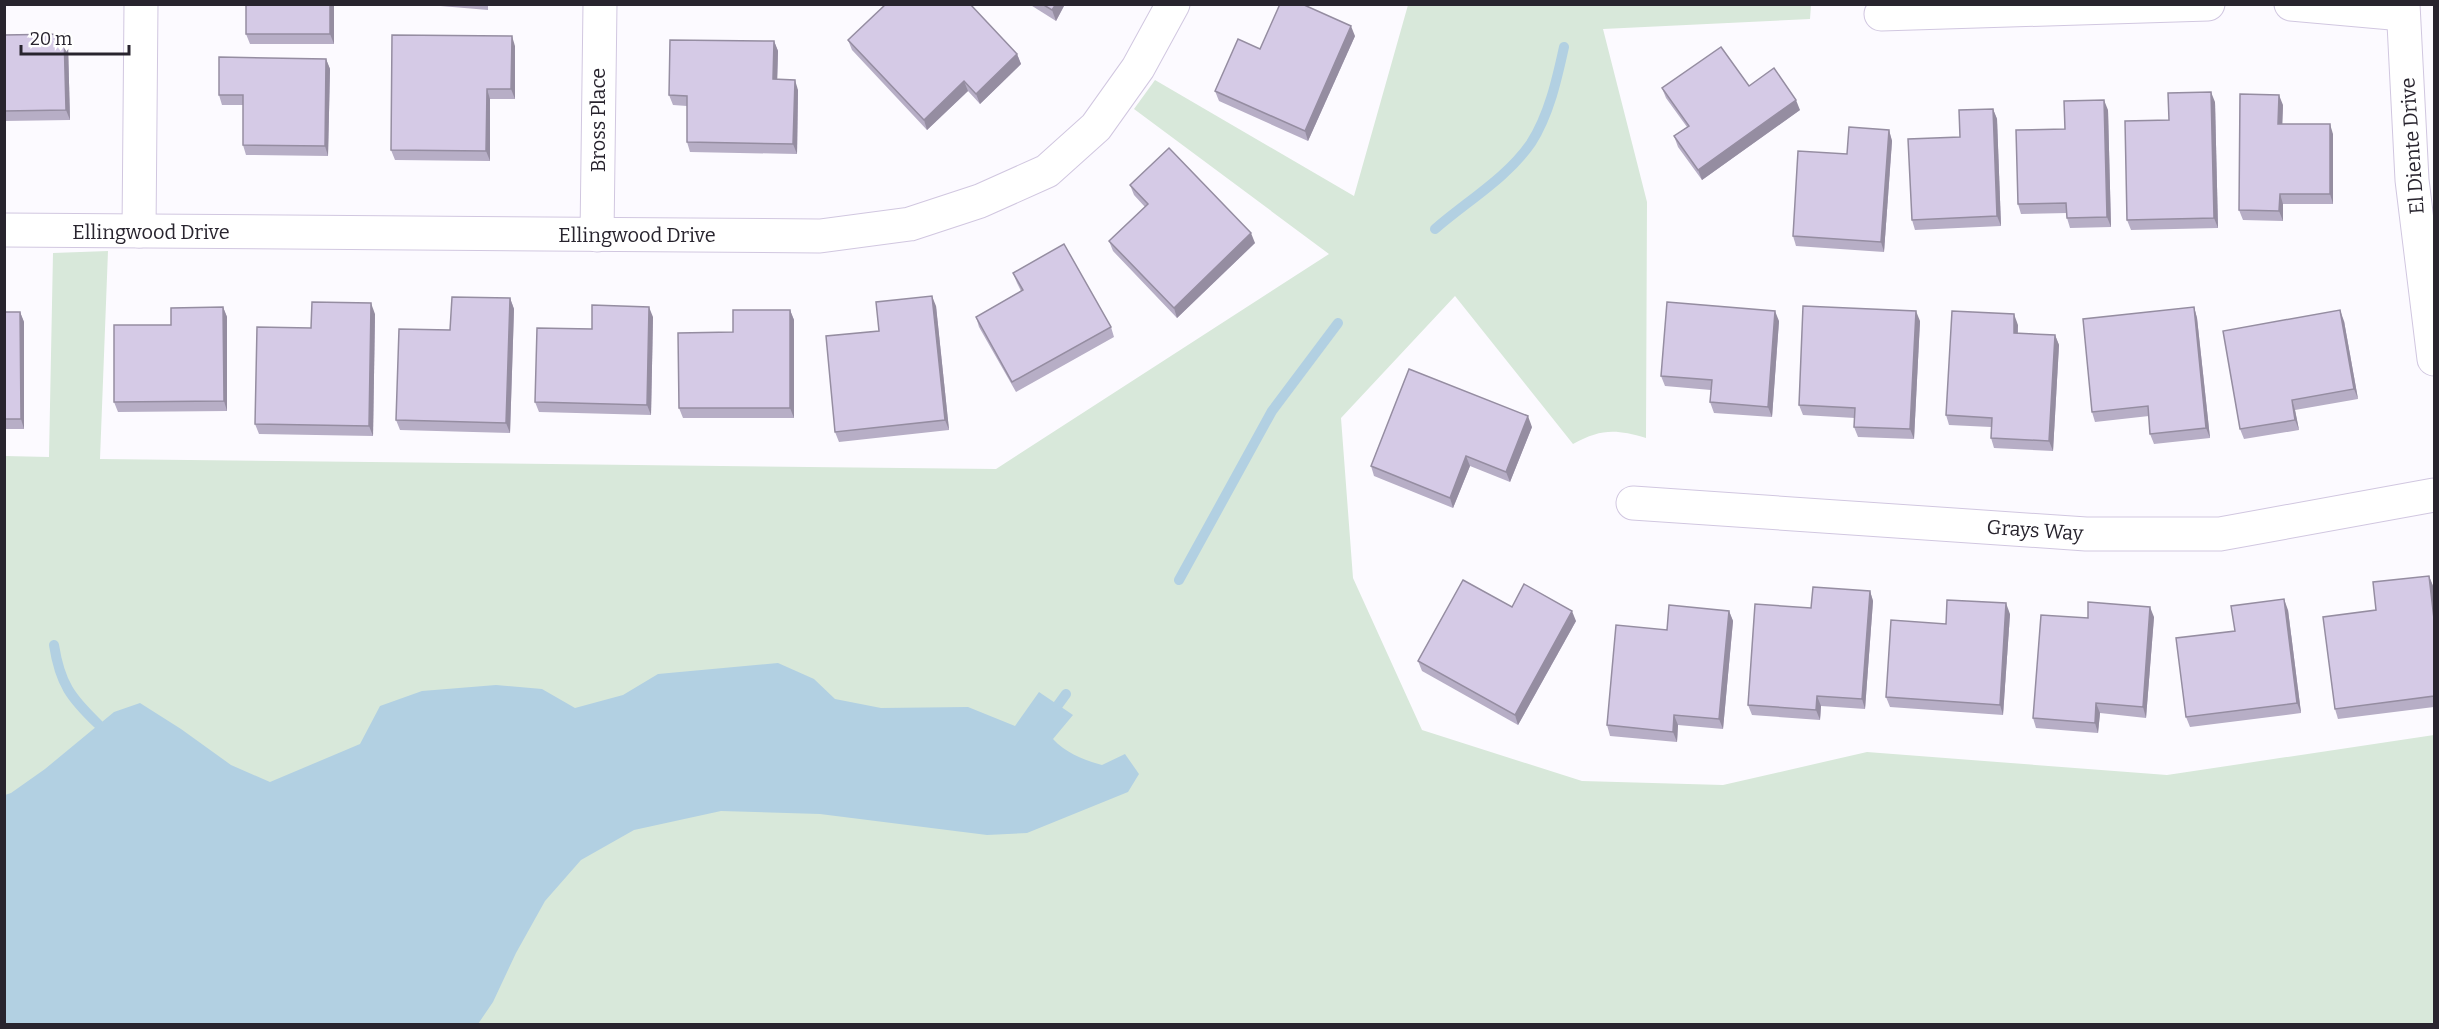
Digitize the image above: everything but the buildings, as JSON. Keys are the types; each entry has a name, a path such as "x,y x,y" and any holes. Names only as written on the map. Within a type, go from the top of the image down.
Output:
{"street":[{"path":"139,231 141,4"},
{"name":"Bross Place","path":"597,235 600,4"},
{"name":"Ellingwood Drive","path":"4,230 820,236 910,224 980,201 1047,171 1096,127 1138,68 1173,4"},
{"path":"1881,14 2208,4"},
{"path":"2291,4 2403,9"},
{"name":"El Diente Drive","path":"2403,9 2412,180 2434,359"},
{"name":"Grays Way","path":"1632,503 2086,534 2220,534 2434,495"}],"green space":[{"path":"1408,5 1811,5 1810,19 1603,29 1647,202 1646,438 1608,432 1592,435 1573,444 1455,296 1341,418 1353,578 1422,730 1582,781 1723,785 1867,752 2167,775 2434,735 2434,1024 5,1024 5,456 49,457 53,253 108,251 100,459 996,469 1329,254 1134,109 1155,80 1354,196"}],"water":[{"path":"778,663 814,679 835,699 881,708 968,707 1015,726 1039,692 1073,715 1053,739 1058,744 1075,755 1102,765 1125,754 1139,774 1128,792 1027,833 987,835 820,814 721,811 634,830 581,860 545,901 516,953 493,1002 478,1024 5,1024 5,795 45,769 114,712 140,703 231,765 270,782 360,744 380,706 422,691 496,685 542,689 575,708 623,695 658,674"}],"waterway":[{"path":"1435,229 1499,178 1531,143 1548,109 1564,47"},
{"path":"1179,580 1272,411 1338,323"},
{"path":"54,645 63,680 68,689 98,724"},
{"path":"1058,705 1066,694"}]}
